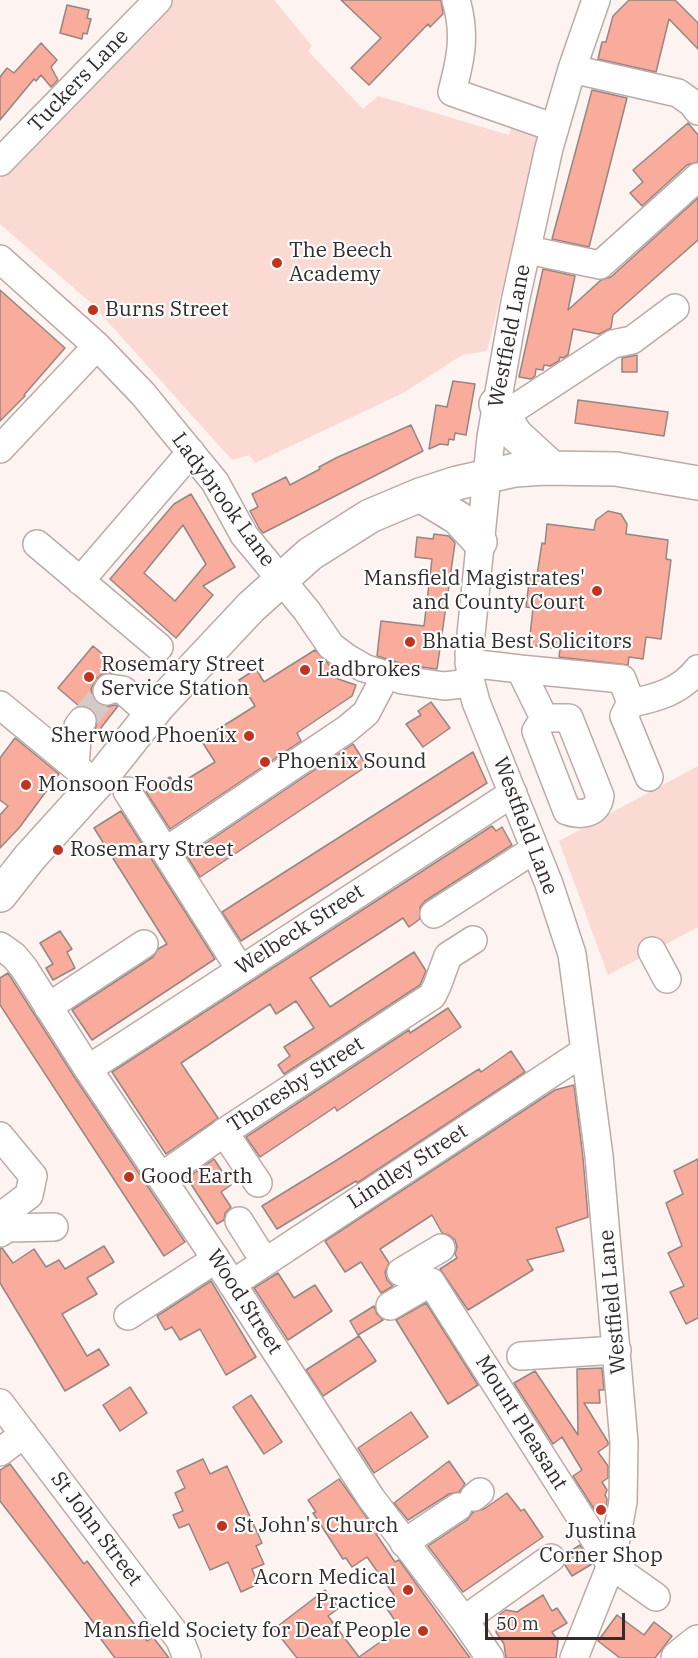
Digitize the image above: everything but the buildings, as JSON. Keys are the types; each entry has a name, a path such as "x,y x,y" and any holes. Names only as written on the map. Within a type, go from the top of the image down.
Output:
{"highway":[{"path":"500,410 516,435 552,468"},
{"path":"0,896 30,857 91,755 151,715 251,606 310,554 341,533 370,516 420,495 487,475 515,470 616,469 698,483"},
{"path":"420,495 458,518 480,542"}],"street":[{"name":"Tuckers Lane","path":"0,162 158,0"},
{"path":"456,0 461,17 462,41 461,58 453,92 555,128"},
{"name":"Westfield Lane","path":"574,1658 611,1565 623,1502 624,1442 599,1156 572,954 549,884 476,702 470,673 487,475 500,410 515,302 555,128 572,69 596,0"},
{"path":"572,69 678,93 698,111"},
{"path":"528,250 600,266 698,177"},
{"name":"Ladybrook Lane","path":"0,259 97,346 142,394 215,482 244,535 282,579 331,646 346,658 364,668 402,680 444,686 470,673 520,669 622,679 631,703"},
{"path":"500,410 613,344 632,340 675,309"},
{"path":"0,449 97,346"},
{"path":"80,581 191,453"},
{"path":"37,544 159,647"},
{"path":"520,669 544,718"},
{"path":"649,777 624,716 631,703 652,699 688,682 698,669"},
{"path":"166,851 347,729 366,713 386,675"},
{"path":"115,693 151,715"},
{"path":"0,705 91,755 166,851 240,969"},
{"name":"Welbeck Street","path":"88,1070 513,793"},
{"path":"434,914 535,849"},
{"name":"Thoresby Street","path":"161,1177 224,1132 432,996 448,956 473,940"},
{"path":"48,1007 144,944"},
{"name":"Wood Street","path":"0,946 14,956 24,968 88,1070 216,1259 323,1425 404,1543 464,1620 480,1654"},
{"path":"652,951 667,979"},
{"name":"Lindley Street","path":"232,1284 585,1051"},
{"path":"224,1132 258,1183"},
{"path":"0,1136 33,1176 29,1195 0,1217"},
{"path":"239,1221 265,1262"},
{"path":"0,1233 7,1228 54,1227"},
{"path":"128,1316 216,1259"},
{"name":"Mount Pleasant","path":"390,1306 424,1265 611,1565"},
{"path":"521,1356 617,1350"},
{"name":"St John Street","path":"0,1403 180,1640 187,1658"},
{"path":"0,1452 24,1434"},
{"path":"404,1543 471,1499"},
{"path":"464,1620 551,1558"},
{"path":"611,1565 656,1597"}],"shaded area":[{"name":"The Beech Academy","path":"172,0 274,0 312,46 308,51 363,109 378,96 509,135 512,124 534,132 538,142 487,351 462,355 403,393 255,463 249,455 232,460 91,303 0,224 0,179"},
{"path":"698,766 698,927 608,975 559,841"}],"tunnel":[{"path":"82,721 107,691"}],"place":[{"name":"The Beech Academy","path":"277,263"},
{"name":"Burns Street","path":"93,310"},
{"name":"Mansfield Magistrates' and County Court","path":"597,591"},
{"name":"Bhatia Best Solicitors","path":"410,642"},
{"name":"Ladbrokes","path":"305,670"},
{"name":"Rosemary Street Service Station","path":"89,677"},
{"name":"Sherwood Phoenix","path":"249,736"},
{"name":"Phoenix Sound","path":"265,762"},
{"name":"Monsoon Foods","path":"26,785"},
{"name":"Rosemary Street","path":"58,850"},
{"name":"Good Earth","path":"129,1177"},
{"name":"Justina Corner Shop","path":"601,1510"},
{"name":"St John's Church","path":"222,1526"},
{"name":"Acorn Medical Practice","path":"408,1590"},
{"name":"Mansfield Society for Deaf People","path":"423,1631"}]}
